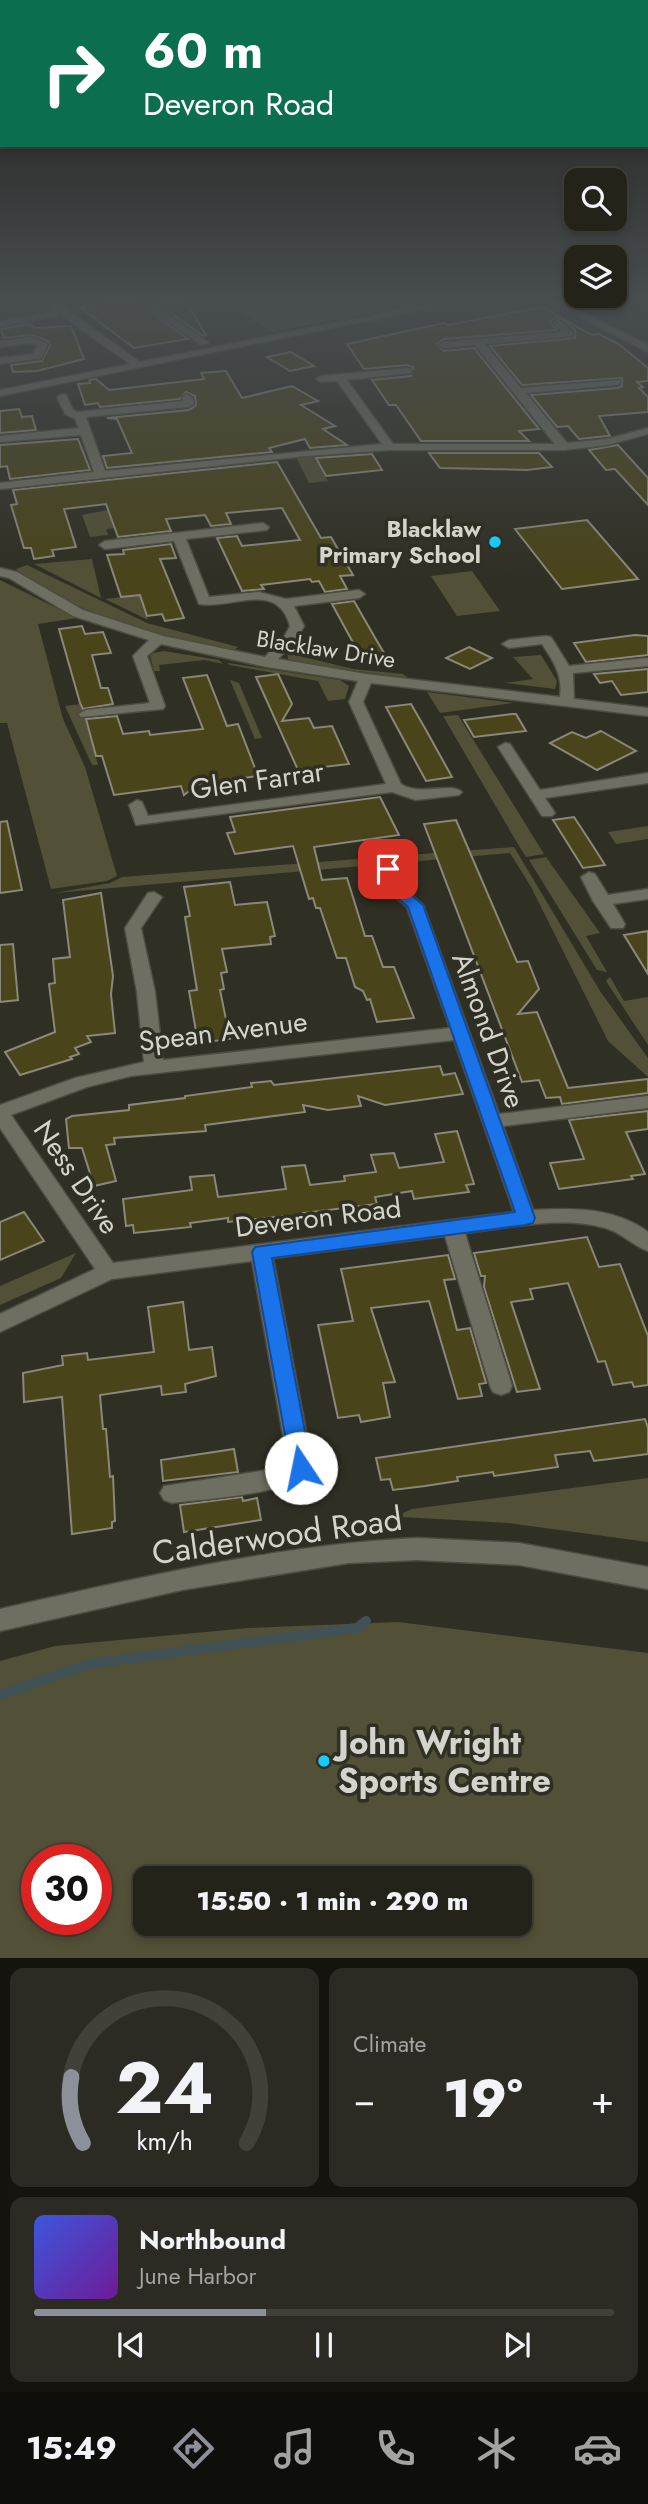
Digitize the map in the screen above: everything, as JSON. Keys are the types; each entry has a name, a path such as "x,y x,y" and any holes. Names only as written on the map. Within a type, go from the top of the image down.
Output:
{"street":[{"path":"352,394 390,447"},
{"path":"521,394 564,447"},
{"path":"62,397 69,412 77,415 189,404 187,397"},
{"path":"77,415 100,474"},
{"path":"0,439 85,431"},
{"path":"0,486 390,447 564,447 607,442 648,431"},
{"path":"105,545 263,527"},
{"path":"179,538 204,601 264,596 285,603 359,594"},
{"name":"Blacklaw Drive","path":"0,557 6,573 78,613 159,639 267,663 366,678 648,712"},
{"path":"267,663 290,639 297,626 285,603"},
{"path":"86,714 158,706 140,656 159,639"},
{"path":"509,644 546,640 566,670 570,681 566,702"},
{"path":"566,670 648,662"},
{"path":"366,678 355,702 395,787"},
{"path":"505,747 547,813"},
{"path":"536,795 648,778"},
{"name":"Glen Farrar","path":"137,805 142,822 395,787 405,794 417,796 454,792"},
{"name":"Almond Drive","path":"388,869 398,891 415,905 458,1033 526,1218"},
{"path":"589,877 617,924"},
{"path":"601,901 648,894"},
{"path":"154,897 133,928 146,992 154,1066"},
{"name":"Spean Avenue","path":"0,1112 82,1082 154,1066 458,1033"},
{"path":"492,1121 648,1102"},
{"name":"Ness Drive","path":"0,1112 108,1272"},
{"name":"Deveron Road","path":"0,1324 108,1272 526,1218 593,1215 634,1231 648,1242"},
{"path":"453,1228 501,1386"},
{"path":"172,1493 284,1477 301,1468 261,1252"},
{"name":"Calderwood Road","path":"0,1620 182,1578 349,1552 428,1549 508,1553 560,1560 648,1578"}],"shaded area":[{"path":"314,456 328,481 309,483 296,457"},
{"path":"108,510 116,528 106,529 108,535 90,537 82,515"},
{"path":"92,559 101,598 34,564"},
{"path":"27,565 147,623 238,647 231,652 206,646 88,610 36,584 16,569"},
{"path":"472,571 500,611 457,616 431,576"},
{"path":"0,580 77,618 38,624 63,719 85,767 117,876 107,881 51,889 7,723 0,723"},
{"path":"140,595 148,620 105,599"},
{"path":"164,651 219,660 223,664 205,660 159,665 160,671 154,671 150,656"},
{"path":"287,653 353,669 403,674 408,678 297,663 288,659"},
{"path":"541,655 557,681 555,689 505,683 533,679 513,657"},
{"path":"228,663 340,680 349,686 345,699 328,701 318,681"},
{"path":"230,680 239,683 262,738 255,739"},
{"path":"427,692 513,703 440,713"},
{"path":"81,704 98,765 92,765 65,706"},
{"path":"458,715 544,854 526,857 519,846 443,716"},
{"path":"648,826 648,839 616,844 608,832"},
{"path":"514,847 600,991 648,1058 648,1077 608,1041 531,887 510,853 55,893 110,883 122,877"},
{"path":"546,857 600,933 586,936 607,972 597,970 529,860"},
{"path":"610,977 624,1001 648,997 648,1045 606,981"},
{"path":"76,1253 61,1278 0,1305 0,1286"},
{"path":"648,1478 648,1542 508,1523 402,1517 403,1513 412,1509"},
{"name":"John Wright Sports Centre","path":"398,1622 648,1653 648,1958 0,1958 0,1661 55,1646 248,1628"}],"building":[{"path":"81,394 184,394 180,399 100,407 98,403 85,405"},
{"path":"191,394 240,394 242,398 257,394 307,394 318,401 301,405 335,426 323,429 347,445 310,448 305,439 269,448 272,452 107,468 103,456 132,453 117,419 107,418 189,410 196,405 195,396"},
{"path":"382,394 511,394 539,429 519,431 529,441 421,441 396,405 389,405"},
{"path":"645,394 648,397 648,412 599,416 610,436 579,439 568,426 557,427 531,395"},
{"path":"19,409 22,417 32,416 36,430 0,433 0,411"},
{"path":"78,439 90,470 10,479 7,466 0,467 0,445"},
{"path":"618,445 648,478 648,505 615,469 606,470 589,450"},
{"path":"429,453 539,453 552,467 527,470 440,468"},
{"path":"372,454 382,470 326,476 316,458"},
{"path":"277,462 321,538 331,537 353,575 340,576 347,589 325,592 319,581 312,582 310,579 261,585 264,589 242,591 217,538 237,536 242,546 300,540 282,508 226,513 231,524 211,526 205,515 166,519 171,531 118,537 106,504 64,509 76,547 52,550 54,556 34,559 31,548 24,548 11,505 17,504 13,490"},
{"path":"587,520 638,579 562,589 515,529"},
{"path":"171,544 176,558 160,559 184,618 165,621 162,614 147,616 140,595 121,597 107,555 124,554 123,550"},
{"path":"354,601 387,658 363,661 332,604"},
{"path":"82,626 85,634 103,632 111,653 92,655 101,688 108,688 113,704 83,709 80,703 59,629"},
{"path":"635,635 648,636 648,655 586,662 574,643"},
{"path":"469,647 492,658 470,669 446,658"},
{"path":"648,669 648,692 621,695 612,681 600,683 594,674"},
{"path":"278,674 292,704 282,721 309,718 314,728 332,726 349,764 298,770 256,677"},
{"path":"207,675 227,726 238,724 258,776 198,784 184,795 181,786 114,795 102,756 96,756 86,719 117,716 123,734 149,731 150,735 203,729 183,678"},
{"path":"411,704 452,777 426,781 386,707"},
{"path":"516,714 526,731 474,737 464,720"},
{"path":"601,731 636,751 597,770 550,743 572,732 586,738"},
{"path":"380,797 399,835 314,847 322,880 347,878 365,936 372,936 383,967 394,967 414,1018 377,1022 370,999 367,1000 363,991 355,987 346,958 337,958 320,908 316,908 313,898 309,899 293,846 235,854 227,833 235,832 230,817"},
{"path":"574,817 605,865 583,868 553,820"},
{"path":"456,820 517,962 528,961 539,989 518,1014 537,1012 568,1088 648,1079 648,1093 562,1104 560,1097 546,1098 539,1080 522,1082 424,824"},
{"path":"7,821 22,890 0,893 0,822"},
{"path":"230,882 235,905 267,902 275,936 270,937 271,944 222,949 227,972 221,973 224,989 220,990 230,1039 198,1043 189,991 197,990 185,917 190,916 184,887"},
{"path":"101,893 113,976 111,994 115,1033 87,1036 91,1042 75,1048 79,1054 70,1057 72,1059 20,1075 5,1052 55,1032 49,984 55,983 53,959 70,957 63,900"},
{"path":"648,931 648,974 624,935"},
{"path":"13,944 18,1000 0,1002 0,945"},
{"path":"440,1066 443,1075 455,1073 463,1094 385,1105 358,1096 361,1106 328,1110 303,1105 305,1112 205,1125 206,1131 114,1138 115,1144 106,1145 116,1181 94,1186 82,1148 69,1148 66,1119 72,1116 129,1110 129,1105 252,1087 251,1083 271,1081 274,1085"},
{"path":"648,1111 648,1129 626,1132 645,1174 631,1176 633,1179 559,1189 550,1163 584,1159 569,1120"},
{"path":"457,1131 474,1184 466,1185 469,1192 414,1199 412,1191 375,1197 377,1204 303,1213 304,1216 283,1219 283,1216 228,1222 228,1218 190,1223 191,1227 134,1233 133,1225 126,1226 123,1199 192,1190 190,1177 214,1175 218,1197 286,1189 282,1167 305,1165 310,1185 345,1181 344,1176 376,1172 371,1155 394,1153 399,1168 444,1162 435,1134"},
{"path":"24,1212 44,1241 0,1260 0,1222"},
{"path":"587,1237 599,1267 620,1264 648,1336 648,1385 634,1387 632,1382 613,1385 605,1361 598,1362 568,1283 530,1289 533,1299 511,1302 540,1389 517,1392 484,1287 485,1276 481,1276 474,1253"},
{"path":"448,1255 455,1279 444,1280 457,1330 470,1328 486,1383 479,1384 482,1396 458,1399 429,1301 371,1308 395,1382 383,1383 390,1417 361,1422 359,1415 338,1418 318,1325 353,1321 341,1269"},
{"path":"183,1302 189,1350 212,1347 216,1376 185,1384 186,1392 162,1395 161,1386 100,1395 110,1477 113,1476 115,1521 112,1522 112,1528 72,1534 62,1397 24,1402 23,1373 63,1365 62,1356 87,1353 88,1360 154,1352 148,1307"},
{"path":"645,1419 648,1428 648,1454 594,1461 590,1451 555,1455 558,1467 494,1476 493,1472 457,1477 458,1481 393,1490 390,1479 381,1480 376,1458"},
{"path":"234,1449 238,1472 163,1481 161,1460"},
{"path":"242,1497 243,1501 257,1498 261,1520 184,1532 180,1505"}],"waterway":[{"path":"0,1695 89,1664 357,1628 366,1621"}],"place":[{"name":"Blacklaw Primary School","path":"495,542"},
{"name":"John Wright Sports Centre","path":"324,1761"}],"route":[{"path":"301,1468 261,1252 526,1218 458,1033 415,905 398,891 388,869"}]}
